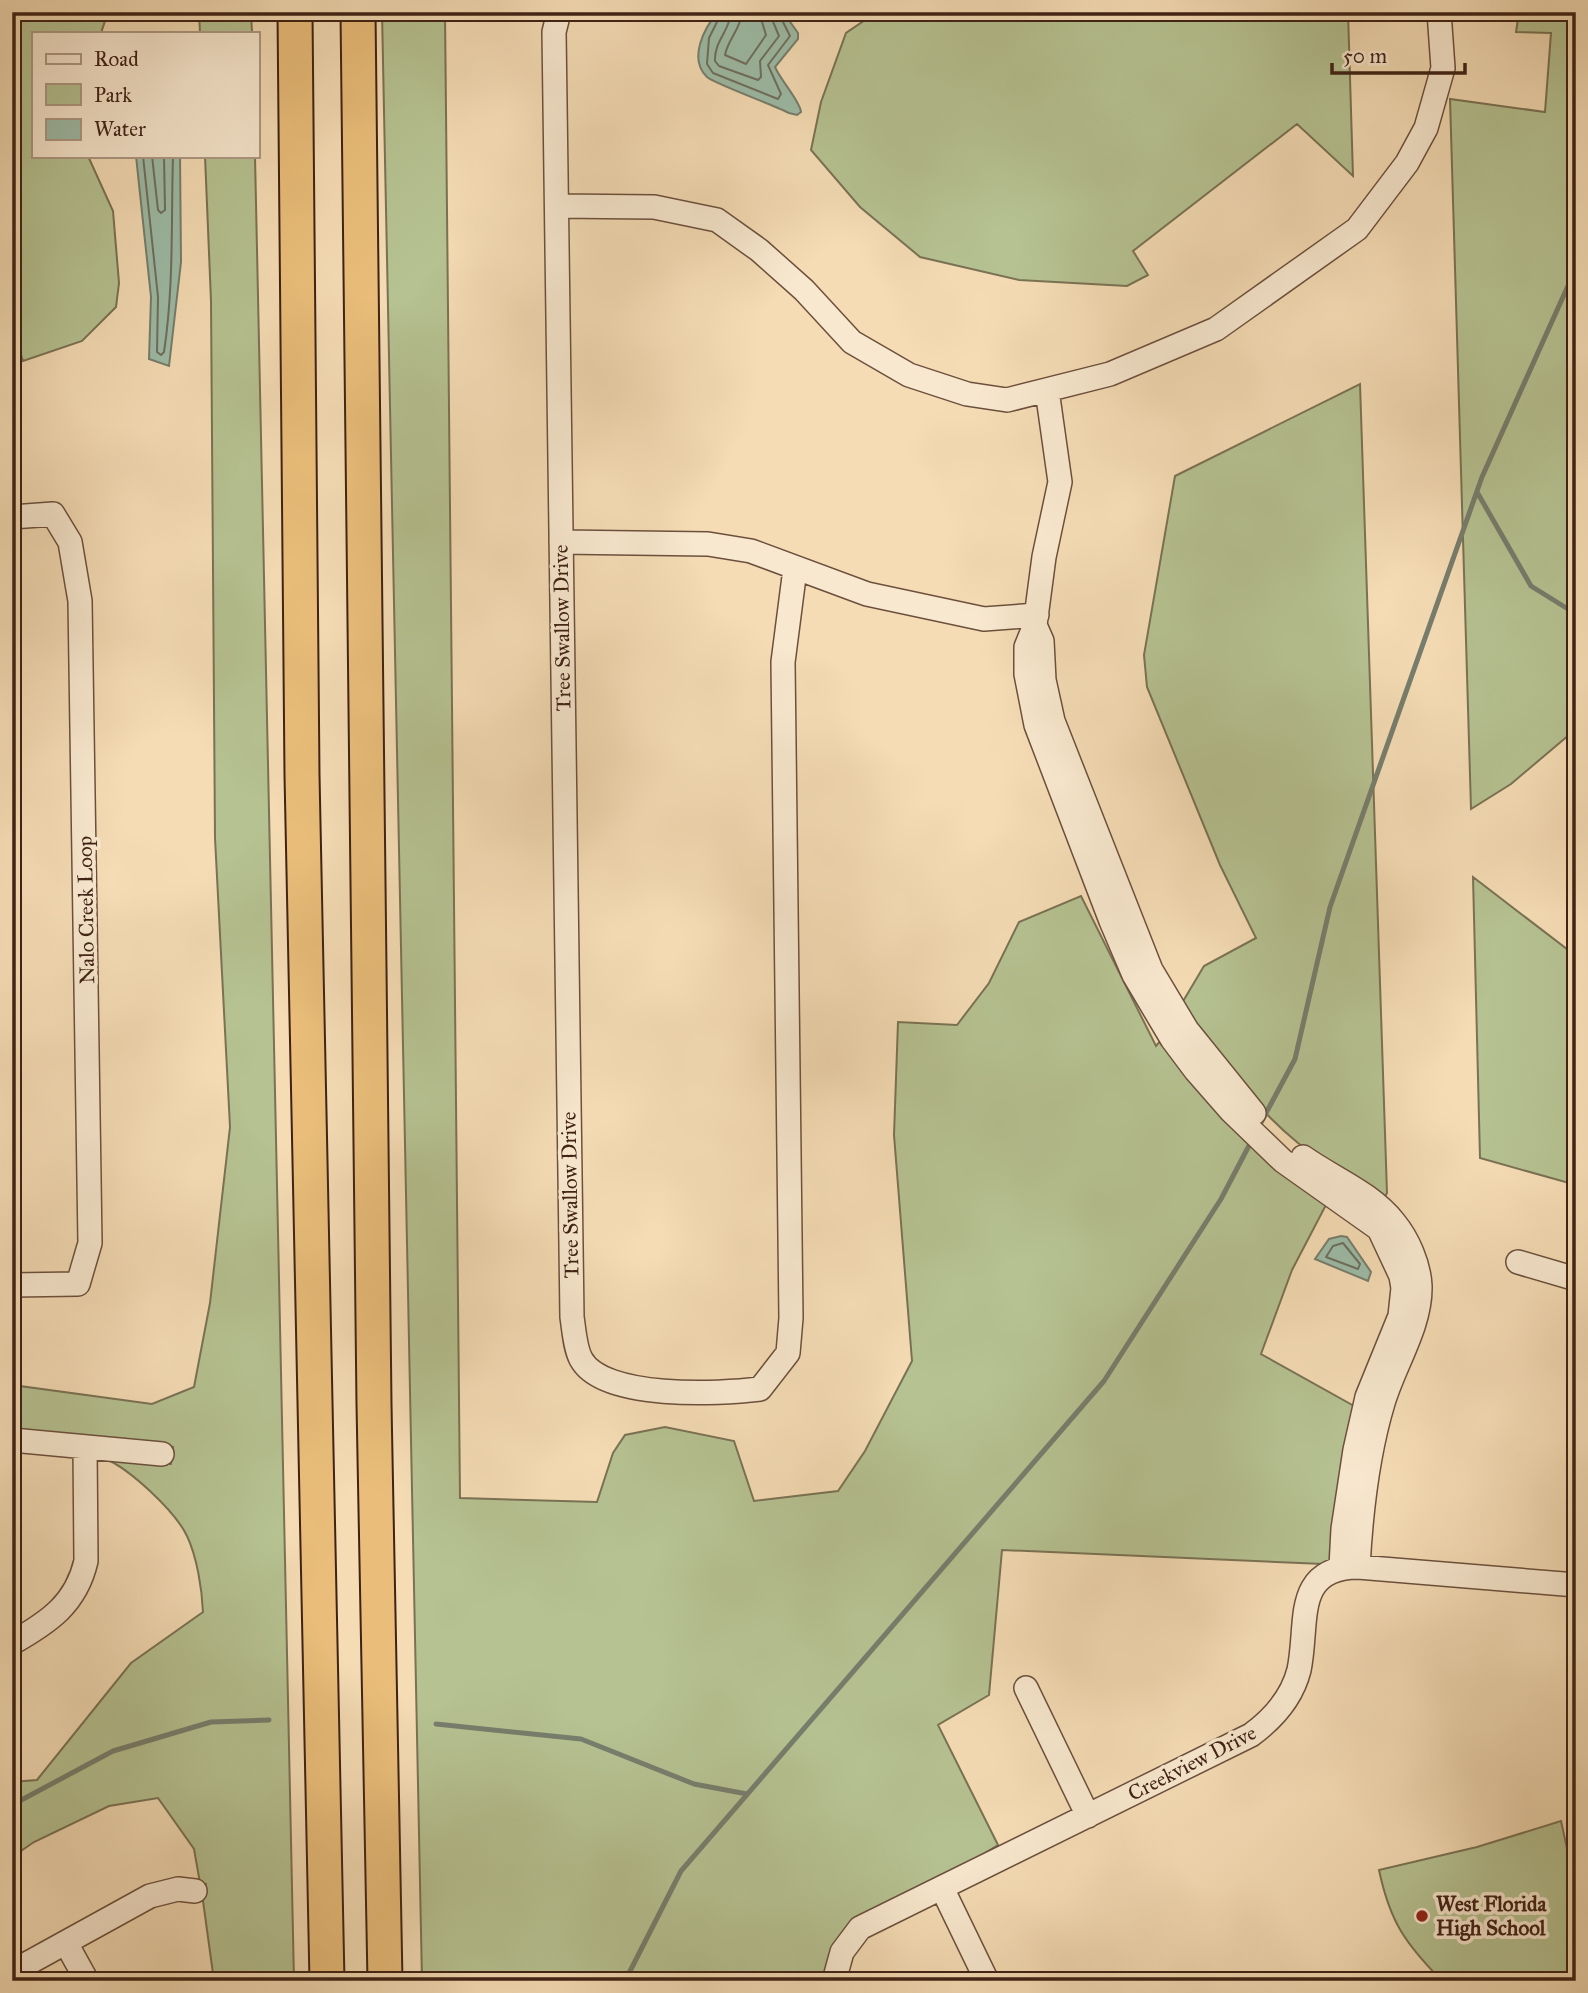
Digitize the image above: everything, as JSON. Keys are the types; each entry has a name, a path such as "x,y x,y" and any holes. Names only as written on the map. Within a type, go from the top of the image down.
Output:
{"highway":[{"path":"358,12 374,1404 385,1981"},
{"path":"294,18 302,775 327,1981"}],"street":[{"name":"Tree Swallow Drive","path":"559,12 554,32 572,1317 582,1360 608,1381 646,1390 721,1394 760,1389 788,1353 791,1318 783,662 795,569"},
{"path":"557,206 654,206 717,220 759,250 804,289 852,342 909,375 967,394 1007,400 1110,374 1216,329 1357,229 1407,163 1426,128 1443,68 1439,12"},
{"path":"1047,390 1060,482 1044,557 1036,620 1042,641 1044,680 1054,721 1057,755 1100,868 1151,970 1235,1104 1287,1155 1382,1209 1395,1223 1414,1257 1420,1284 1418,1308 1386,1367 1360,1520 1349,1567 1576,1586"},
{"name":"Nalo Creek Loop","path":"12,517 53,514 70,542 80,601 90,1243 78,1284 12,1285"},
{"path":"561,542 708,544 751,551 867,594 984,619 1036,620"},
{"path":"1518,1262 1576,1279"},
{"path":"12,1440 162,1454"},
{"path":"12,1643 63,1609 82,1578 86,1561 85,1447"},
{"name":"Creekview Drive","path":"942,1888 1251,1735 1267,1723 1286,1699 1298,1671 1308,1597 1319,1578 1349,1567"},
{"path":"1026,1688 1088,1816"},
{"path":"834,1981 842,1952 860,1928 942,1888 987,1981"},
{"path":"12,1972 161,1892 195,1891"},
{"path":"66,1942 87,1981"}],"green space":[{"path":"12,12 108,12 101,32 32,32 32,158 89,158 113,211 119,283 116,307 82,341 23,361 12,328"},
{"path":"199,12 251,12 252,32 200,32"},
{"path":"382,12 445,12 460,1498 597,1502 613,1453 625,1435 665,1427 734,1441 754,1501 838,1491 865,1451 912,1361 894,1135 898,1022 957,1025 989,983 1019,922 1081,896 1156,1046 1161,1040 1327,1203 1292,1270 1261,1354 1354,1406 1339,1482 1331,1560 1323,1564 1002,1550 989,1695 938,1725 998,1845 949,1875 855,1921 823,1981 422,1981"},
{"path":"877,12 1348,12 1353,176 1297,124 1133,251 1148,275 1127,286 1019,280 920,257 860,207 811,150 821,102 846,33"},
{"path":"1519,12 1576,12 1576,729 1511,784 1471,809 1450,99 1545,112 1551,33 1516,32"},
{"path":"205,158 255,158 294,1981 214,1981 203,1901 206,1884 200,1883 194,1849 158,1798 109,1806 34,1842 12,1857 12,1782 37,1780 131,1663 203,1612 196,1563 191,1544 181,1526 139,1481 104,1458 171,1464 173,1447 12,1431 12,1385 152,1404 194,1387 210,1303 230,1127 215,838 211,301"},
{"path":"1360,384 1387,1193 1384,1198 1298,1143 1265,1113 1207,1041 1182,1003 1204,966 1256,938 1220,865 1147,687 1144,655 1175,476"},
{"path":"1473,877 1576,956 1576,1185 1480,1158"},
{"path":"1561,1821 1576,1889 1576,1981 1442,1981 1401,1931 1388,1904 1379,1870 1477,1847"}],"water":[{"path":"718,12 783,12 798,33 798,39 775,67 801,112 797,115 789,113 721,84 707,77 701,70 698,53 700,44"},
{"path":"136,158 180,158 181,262 169,366 149,359 151,297"},
{"path":"1347,1237 1371,1272 1368,1281 1315,1259 1329,1239"}],"waterway":[{"path":"1258,1128 1295,1059 1330,907 1482,477 1576,268"},
{"path":"1477,492 1531,586 1576,614"},
{"path":"625,1981 681,1871 1104,1381 1221,1199 1252,1140"},
{"path":"12,1805 113,1751 211,1722 269,1720"},
{"path":"436,1724 581,1739 694,1784 747,1794"}],"place":[{"name":"West Florida High School","path":"1422,1916"}]}
